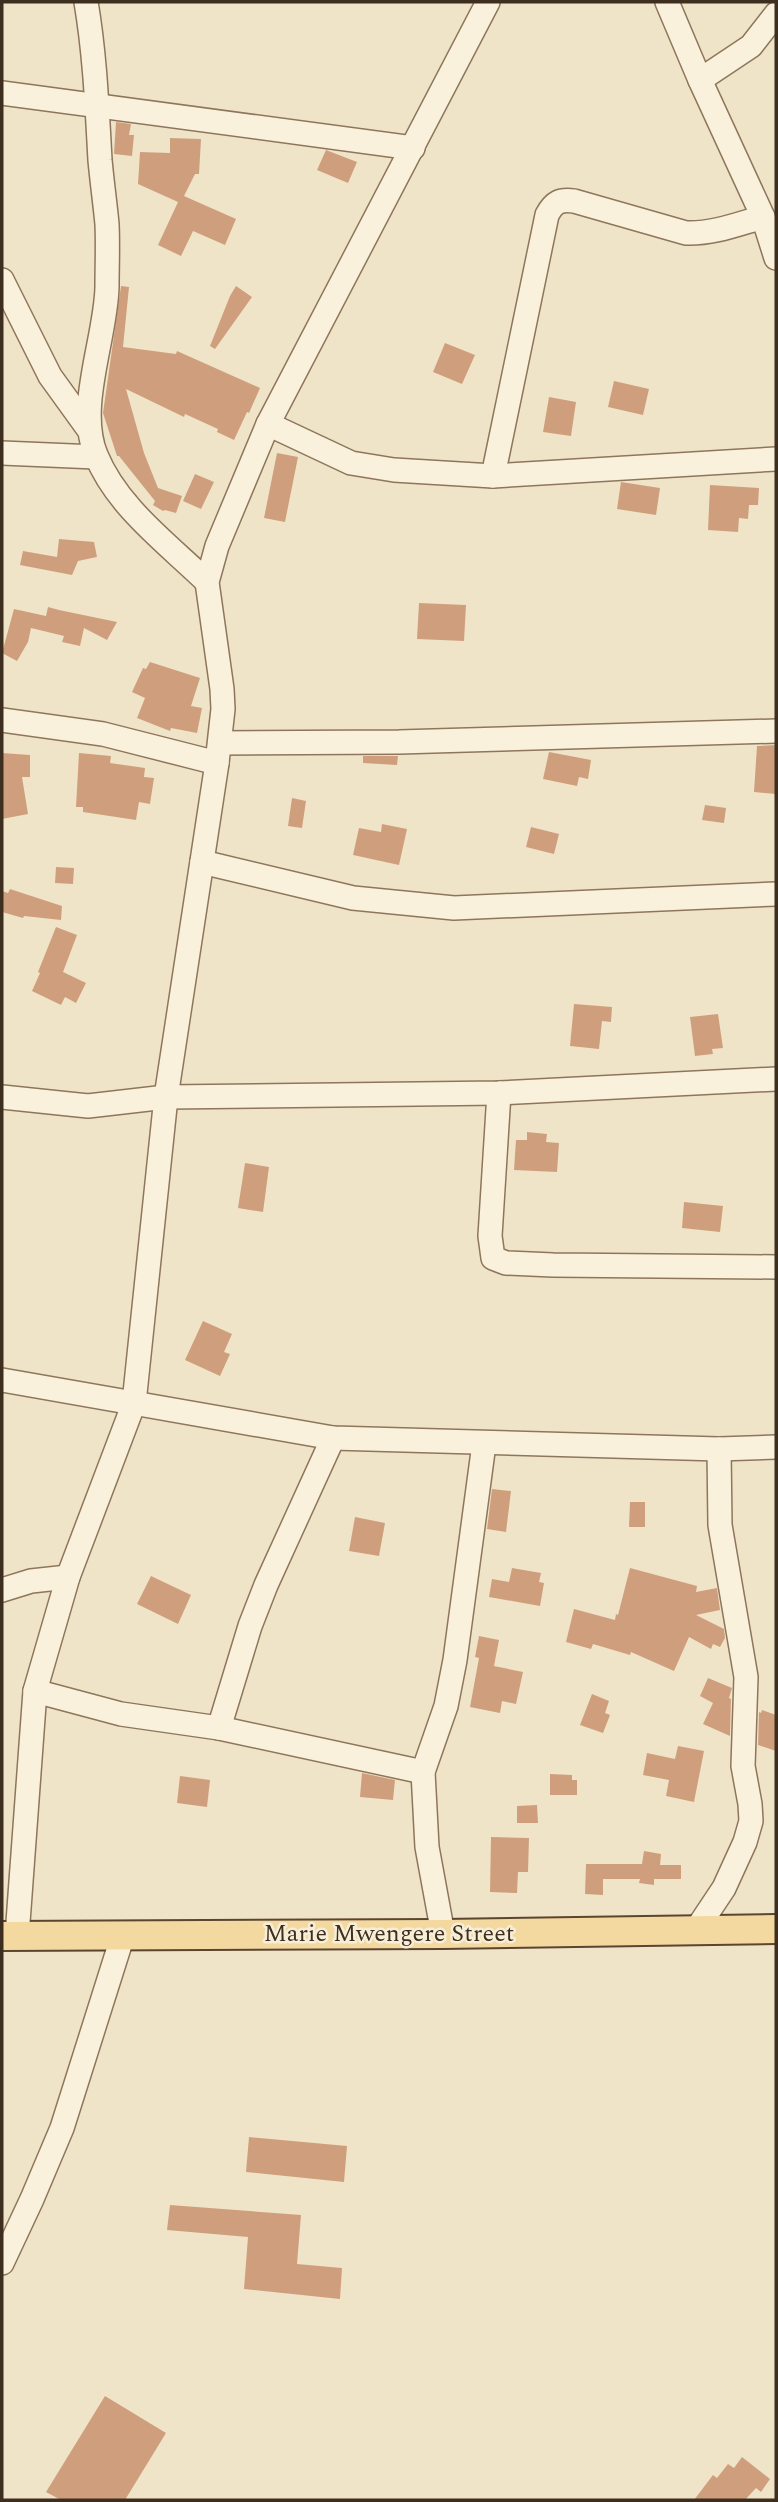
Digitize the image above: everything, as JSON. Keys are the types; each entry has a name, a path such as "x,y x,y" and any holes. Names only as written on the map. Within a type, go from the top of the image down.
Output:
{"main road":[{"name":"Marie Mwengere Street","path":"10,1936 776,1929"}],"street":[{"path":"86,2 94,49 107,225 107,292 93,375 89,430 96,457 115,488 132,509 207,582"},
{"path":"10,1936 35,1691 68,1577 134,1403 166,1097 218,753 222,689 207,582 226,520 268,424 488,2"},
{"path":"667,2 763,218 776,258"},
{"path":"700,80 751,47 776,14"},
{"path":"2,93 413,148"},
{"path":"493,476 547,215 552,206 564,199 574,201 686,233 709,233 763,218"},
{"path":"2,280 50,376 89,430"},
{"path":"268,424 351,463 394,470 493,476 776,459"},
{"path":"2,453 96,457"},
{"path":"2,720 218,753 387,743 776,731"},
{"path":"202,862 353,898 454,908 776,894"},
{"path":"2,1097 88,1107 166,1097 499,1093 776,1079"},
{"path":"499,1093 490,1236 493,1258 506,1264 776,1267"},
{"path":"2,1380 332,1438 719,1449 776,1447"},
{"path":"219,1728 250,1626 266,1584 332,1438"},
{"path":"443,1934 427,1847 423,1772 446,1706 455,1660 484,1444"},
{"path":"696,1930 724,1888 745,1842 751,1821 743,1766 746,1676 720,1525 719,1449"},
{"path":"2,1590 31,1581 68,1577"},
{"path":"35,1691 121,1714 219,1728 423,1772"},
{"path":"2,2263 62,2128 123,1934"}],"building":[{"path":"116,122 131,124 129,135 134,135 132,156 114,154"},
{"path":"170,138 201,139 199,174 195,174 184,196 236,219 225,245 193,231 181,256 158,245 178,202 138,184 140,152 170,153"},
{"path":"326,150 357,162 348,183 317,170"},
{"path":"121,286 129,287 123,347 176,354 177,351 260,388 234,440 217,432 218,429 185,414 184,417 126,389 144,453 158,488 182,496 176,513 163,511 153,505 155,501 117,456 103,413"},
{"path":"236,286 252,297 215,349 210,346"},
{"path":"445,343 475,355 462,384 433,372"},
{"path":"614,381 649,389 643,415 608,407"},
{"path":"549,397 576,402 571,436 543,432"},
{"path":"277,453 298,457 285,522 264,518"},
{"path":"195,474 214,482 201,509 183,501"},
{"path":"621,482 660,488 656,515 617,509"},
{"path":"710,485 759,488 758,505 749,505 748,519 739,518 738,532 708,530"},
{"path":"59,539 94,542 97,557 78,561 72,575 20,565 23,551 57,557"},
{"path":"419,603 466,605 464,641 417,639"},
{"path":"48,607 117,622 107,640 84,628 80,646 62,642 64,636 31,628 28,642 17,661 2,653 14,609 46,616"},
{"path":"150,662 200,678 191,706 202,708 197,733 171,728 170,731 137,718 145,698 132,692 143,668 146,669"},
{"path":"776,745 776,794 754,792 757,746"},
{"path":"549,752 591,760 588,779 579,777 577,786 543,779"},
{"path":"2,753 30,755 30,777 22,777 28,814 2,819"},
{"path":"79,753 111,756 110,763 145,768 144,777 154,778 150,804 139,802 136,820 83,812 83,807 76,807"},
{"path":"363,756 398,756 397,765 363,763"},
{"path":"292,798 306,801 302,828 288,826"},
{"path":"705,805 726,808 724,823 702,820"},
{"path":"382,824 407,829 399,865 353,855 359,828 381,832"},
{"path":"531,827 559,834 554,854 526,847"},
{"path":"56,867 74,868 73,884 55,883"},
{"path":"10,889 62,906 61,920 23,918 2,912 2,891 8,893"},
{"path":"56,927 77,935 63,972 86,983 76,1003 65,997 61,1005 32,991"},
{"path":"574,1004 612,1007 611,1022 602,1021 599,1049 570,1046"},
{"path":"718,1014 723,1048 712,1049 713,1054 695,1056 690,1017"},
{"path":"527,1132 547,1134 546,1142 559,1143 557,1172 514,1170 516,1140 527,1140"},
{"path":"245,1163 269,1167 263,1212 238,1208"},
{"path":"684,1202 723,1206 720,1232 682,1228"},
{"path":"203,1321 232,1334 224,1352 230,1354 220,1376 185,1360"},
{"path":"492,1489 511,1491 506,1532 487,1529"},
{"path":"630,1502 645,1502 645,1527 629,1527"},
{"path":"355,1517 385,1523 379,1556 349,1551"},
{"path":"512,1568 541,1573 539,1582 544,1583 540,1606 489,1597 492,1579 509,1582"},
{"path":"630,1568 697,1586 696,1592 717,1588 720,1610 696,1615 724,1629 725,1638 720,1647 713,1644 711,1649 689,1637 674,1671 631,1652 630,1655 593,1644 591,1649 566,1642 574,1609 615,1620"},
{"path":"151,1576 191,1595 178,1624 137,1604"},
{"path":"479,1636 499,1640 494,1666 523,1672 516,1704 502,1701 500,1713 470,1707 479,1658 475,1657"},
{"path":"708,1678 732,1688 729,1698 730,1736 703,1724 713,1703 700,1696"},
{"path":"592,1694 609,1701 605,1713 610,1715 603,1733 580,1725"},
{"path":"762,1710 776,1715 776,1751 758,1745 759,1712"},
{"path":"678,1746 704,1751 694,1802 666,1796 669,1780 643,1775 647,1753 675,1759"},
{"path":"362,1773 395,1780 393,1800 360,1797"},
{"path":"550,1774 572,1775 572,1780 577,1780 577,1795 550,1795"},
{"path":"180,1776 210,1780 207,1807 177,1803"},
{"path":"537,1805 538,1823 517,1823 517,1806"},
{"path":"491,1837 529,1838 528,1872 518,1872 517,1893 490,1892"},
{"path":"644,1851 661,1854 660,1865 681,1865 681,1879 654,1879 654,1885 639,1883 640,1879 603,1879 603,1895 585,1894 586,1864 642,1864"},
{"path":"249,2137 347,2146 344,2182 246,2172"},
{"path":"170,2205 301,2215 297,2264 342,2268 340,2299 244,2289 248,2237 167,2230"},
{"path":"105,2396 166,2433 125,2500 61,2500 46,2492"},
{"path":"742,2457 770,2479 761,2492 756,2488 745,2500 694,2500 713,2475 717,2478 728,2464 734,2468"}]}
